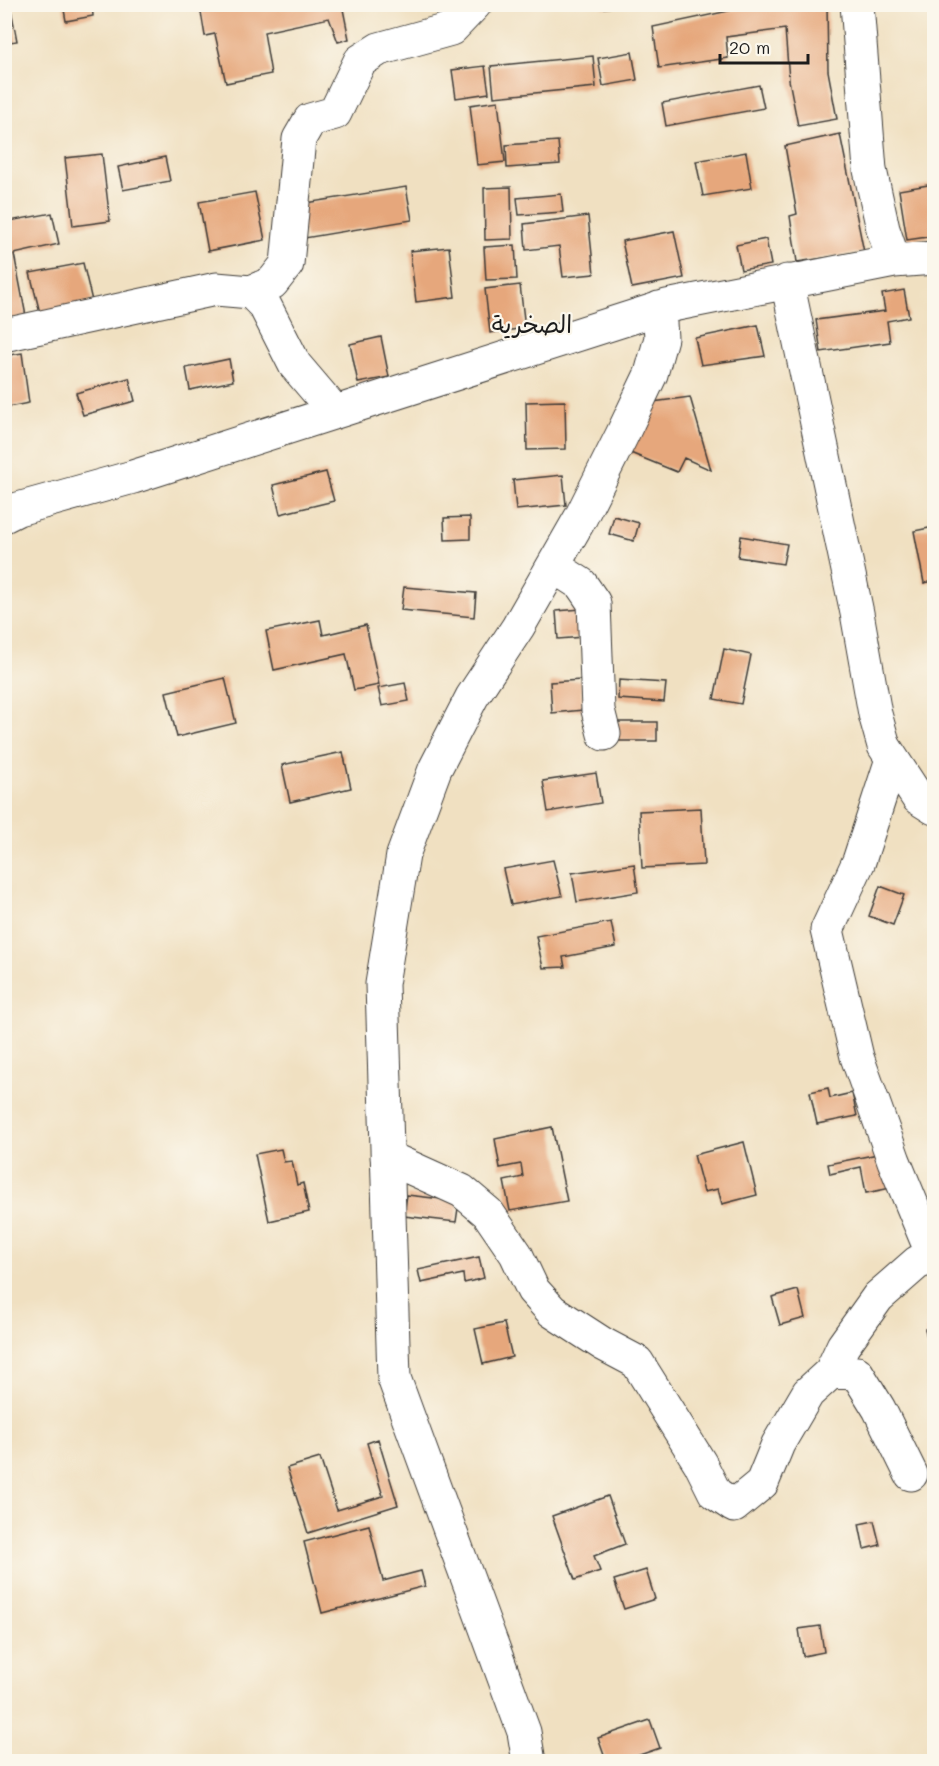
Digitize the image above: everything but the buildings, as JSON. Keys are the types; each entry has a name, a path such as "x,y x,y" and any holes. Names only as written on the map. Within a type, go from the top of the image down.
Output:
{"street":[{"path":"4,334 216,289 251,292 272,283 287,264 299,140 310,120 334,113 360,61 379,49 452,29 476,4"},
{"path":"857,4 870,170 883,229 894,261"},
{"path":"4,516 18,509 133,477 658,309 894,261 934,258"},
{"path":"787,281 857,613 875,714 884,746 892,759 918,798 934,808"},
{"path":"251,292 265,306 295,365 335,412"},
{"path":"529,1761 525,1732 394,1378 382,984 402,855 435,769 472,697 518,627 580,517 651,374 661,338 658,309"},
{"path":"553,566 581,584 594,603 598,710 603,734"},
{"path":"387,1156 462,1191 488,1213 516,1254 533,1290 552,1311 603,1344 637,1362 700,1463 715,1493 734,1506 762,1483 778,1444 808,1393 831,1372 843,1346 878,1297 918,1262 934,1258 894,1161 857,1057 827,930 859,861 892,759"},
{"path":"831,1372 857,1373 879,1409 911,1474"}],"district":[{"name":"الصخرية","path":"532,325"}]}
